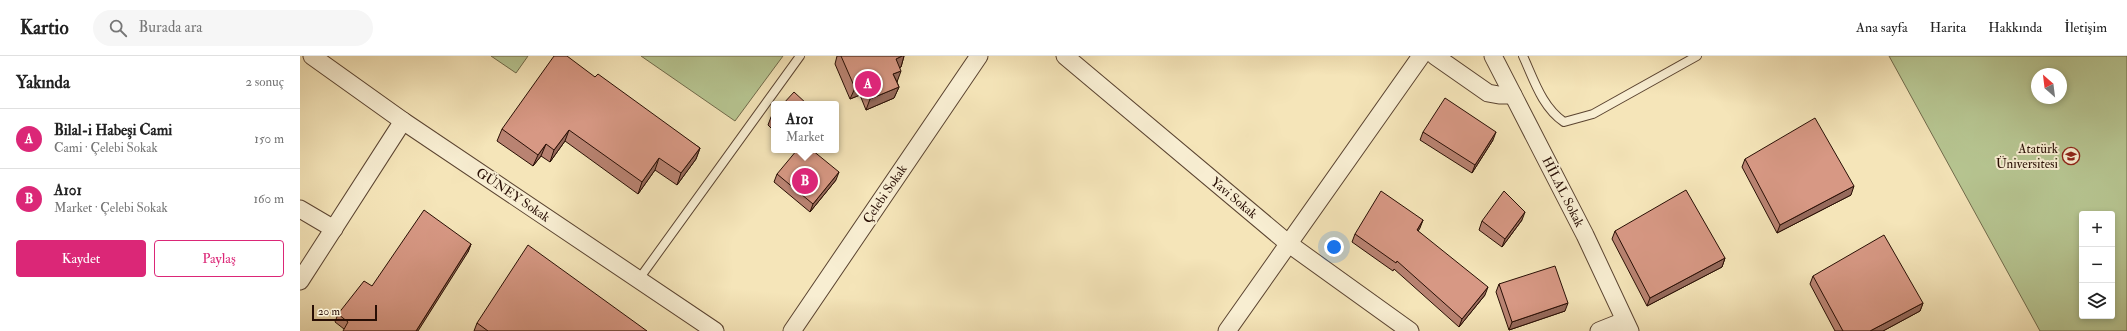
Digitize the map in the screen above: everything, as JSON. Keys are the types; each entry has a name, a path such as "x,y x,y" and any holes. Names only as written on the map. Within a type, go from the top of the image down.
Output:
{"street":[{"name":"GÜNEY Sokak","path":"312,56 403,121 715,331"},
{"name":"Çelebi Sokak","path":"792,331 979,56"},
{"name":"Yavi Sokak","path":"1065,56 1289,244 1410,331"},
{"path":"1227,331 1421,56"},
{"path":"1435,56 1488,92 1499,95 1513,95"},
{"name":"HİLAL Sokak","path":"1492,56 1585,235 1627,326"},
{"path":"300,281 403,121"},
{"path":"300,209 334,229"},
{"path":"1599,331 1627,326"}],"lane":[{"path":"639,279 800,56"},
{"path":"1523,56 1539,94 1553,114 1564,122 1592,114 1697,56"}],"green space":[{"path":"491,56 528,56 516,73"},
{"path":"641,56 783,56 735,121"},
{"path":"1889,56 2127,56 2127,331 2040,331"}],"building":[{"path":"554,56 567,56 595,77 598,74 700,148 681,173 659,158 642,182 569,130 554,150 546,144 538,155 502,129"},
{"path":"841,56 902,56 896,59 901,71 893,74 899,87 870,99 864,84 855,88"},
{"path":"794,92 804,101 786,101"},
{"path":"1445,98 1496,132 1475,165 1423,132"},
{"path":"1815,118 1854,186 1780,225 1745,159"},
{"path":"794,153 816,153 839,172 813,204 777,174"},
{"path":"1686,190 1725,258 1650,298 1615,231"},
{"path":"1381,191 1423,220 1417,230 1488,287 1462,319 1397,261 1396,263 1355,234"},
{"path":"1504,191 1525,212 1505,239 1482,221"},
{"path":"424,210 471,244 416,331 343,331 348,322 338,314 364,281 372,286"},
{"path":"1884,235 1923,303 1870,331 1843,331 1813,276"},
{"path":"528,245 647,331 488,331 477,323"},
{"path":"1555,266 1568,303 1512,322 1499,284"}],"place":[{"name":"Bilal-i Habeşi Cami","path":"868,84"},
{"name":"Atatürk Üniversitesi","path":"2071,156"},
{"name":"A101","path":"805,181"}]}
